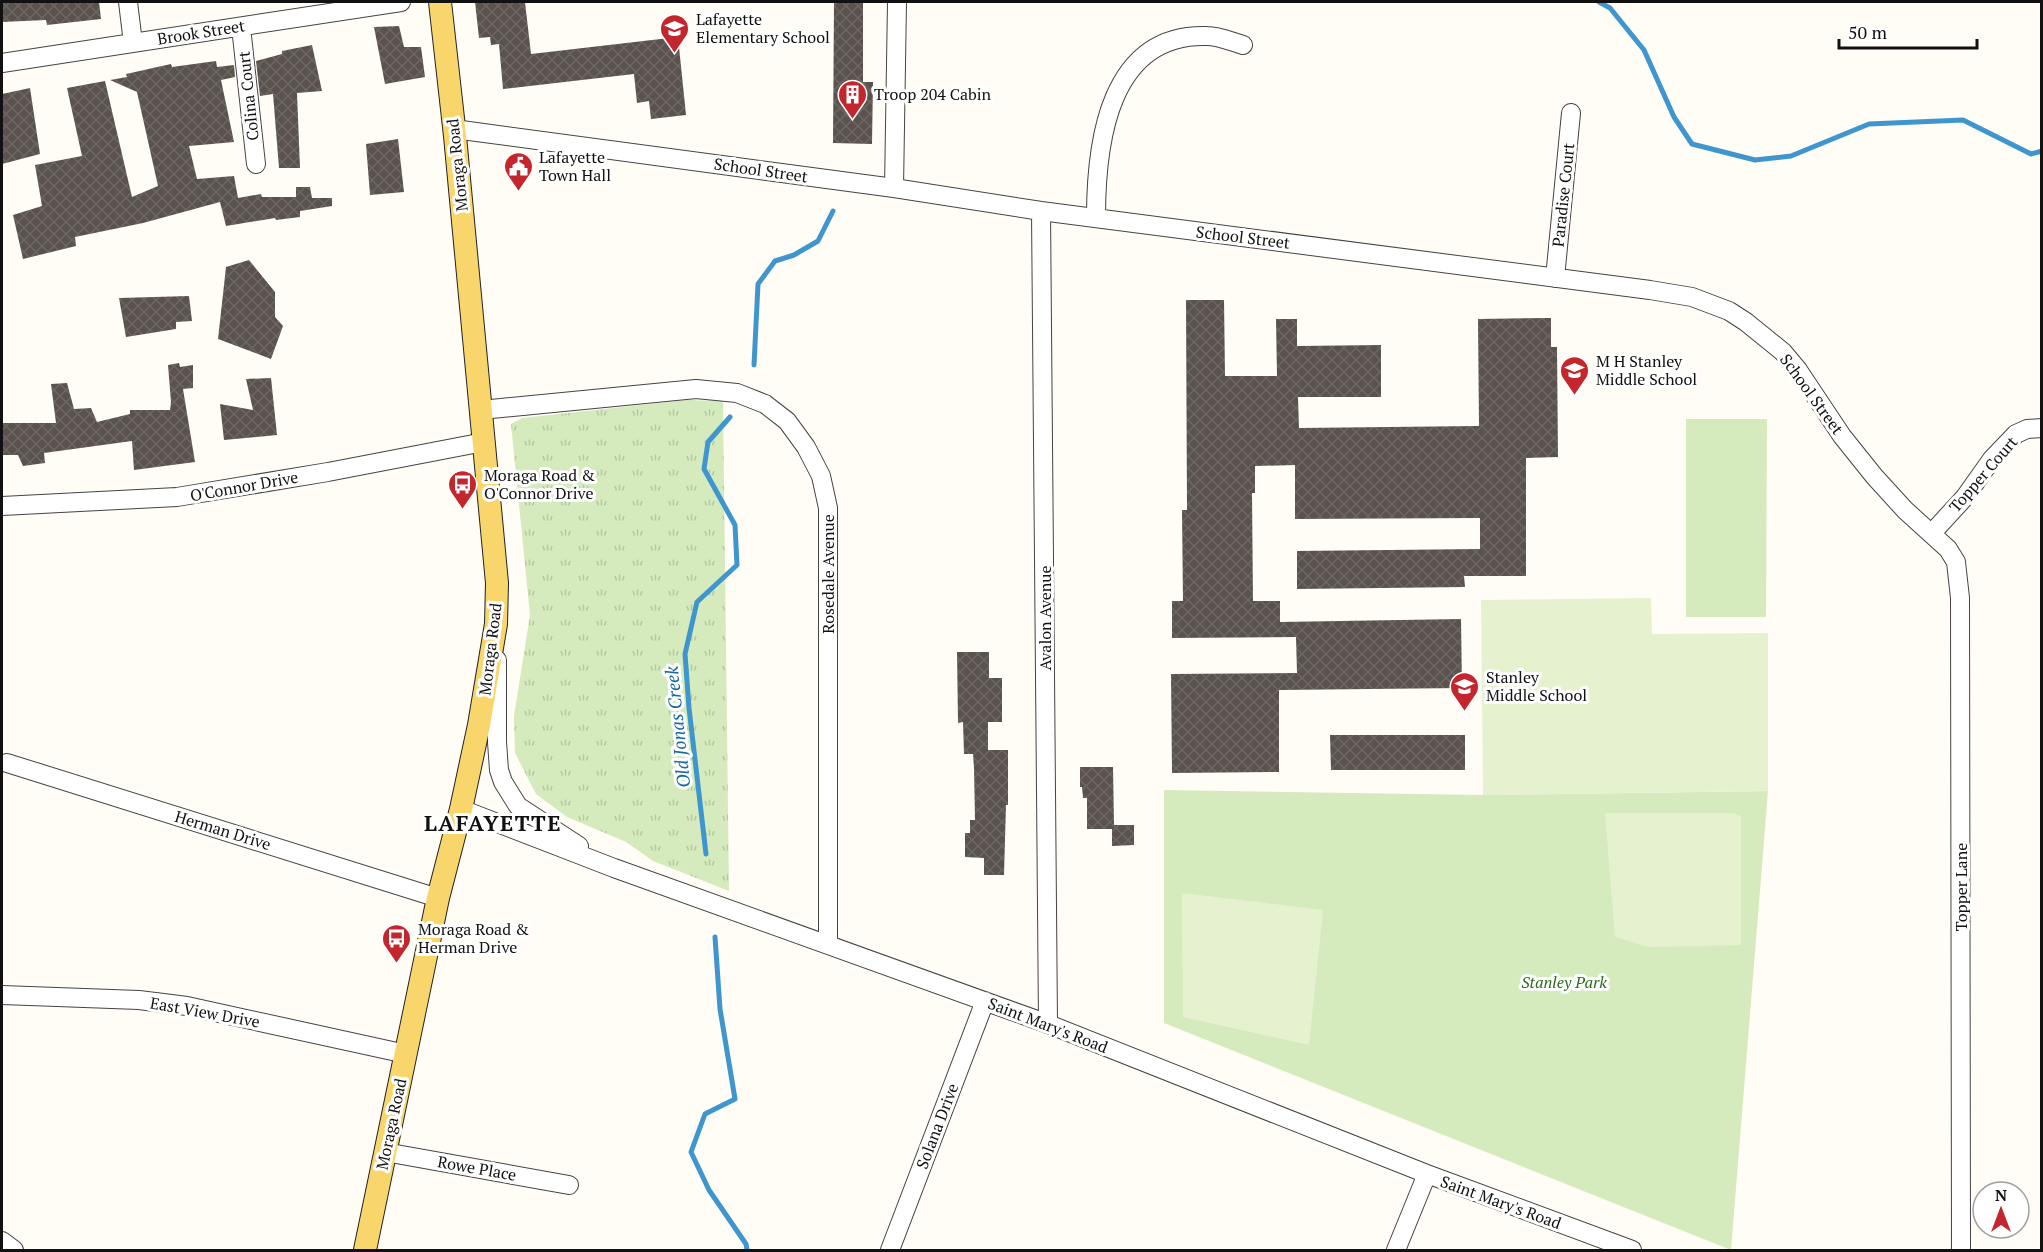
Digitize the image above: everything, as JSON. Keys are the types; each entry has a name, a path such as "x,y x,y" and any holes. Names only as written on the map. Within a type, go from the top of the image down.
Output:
{"main road":[{"name":"Moraga Road","path":"365,1251 438,898 461,809 479,725 496,624 497,583 440,2"}],"street":[{"path":"128,2 133,43"},
{"name":"Brook Street","path":"2,63 401,2"},
{"path":"894,188 897,2"},
{"name":"Colina Court","path":"241,27 256,164"},
{"path":"1096,217 1096,186 1105,124 1112,100 1137,60 1156,47 1182,37 1210,36 1243,45"},
{"name":"Paradise Court","path":"1555,278 1571,113"},
{"name":"School Street","path":"454,129 894,188 1041,211 1692,297 1729,311 1783,352 1798,370 1842,436 1874,476 1905,510 1932,533"},
{"name":"Avalon Avenue","path":"1041,211 1048,1024"},
{"name":"Rosedale Avenue","path":"481,410 696,389 737,393 765,404 787,421 806,447 821,476 828,508 828,944"},
{"name":"Topper Court","path":"1932,533 1965,497 1992,459 2016,434 2027,429 2042,428"},
{"name":"O'Connor Drive","path":"2,506 177,497 328,472 484,442"},
{"name":"Topper Lane","path":"1932,533 1948,549 1956,562 1960,598 1961,1251"},
{"path":"496,624 497,742 499,770 504,782 518,806 614,868"},
{"name":"Herman Drive","path":"7,763 438,898"},
{"name":"Saint Mary's Road","path":"461,809 614,868 1048,1024 1427,1174 1632,1251"},
{"name":"East View Drive","path":"2,995 139,1000 187,1006 406,1054"},
{"name":"Solana Drive","path":"890,1251 985,1001"},
{"name":"Rowe Place","path":"385,1152 569,1185"},
{"path":"1396,1251 1427,1174"},
{"path":"2,1241 14,1251"}],"green space":[{"path":"686,400 723,401 729,891 653,861 626,842 567,817 536,794 515,753 514,716 530,615 511,424 522,418"},
{"path":"1686,419 1767,419 1766,617 1686,617"},
{"path":"1651,598 1652,634 1768,633 1768,791 1483,795 1481,600"},
{"name":"Stanley Park","path":"1164,790 1483,795 1768,791 1731,1250 1164,1023"},
{"path":"1605,813 1733,813 1741,816 1741,945 1649,947 1615,937"},
{"path":"1182,893 1323,910 1309,1045 1183,1017"}],"building":[{"path":"2,2 99,2 101,19 47,25 46,20 2,22"},
{"path":"475,2 525,2 531,54 678,37 686,115 651,119 649,101 637,103 634,74 503,89 499,44 491,45 490,37 479,38"},
{"path":"834,2 863,2 863,82 873,82 872,144 833,143"},
{"path":"399,26 404,47 421,47 425,77 385,84 374,27"},
{"path":"312,45 322,91 297,93 300,168 279,168 273,94 260,96 256,61 282,54 282,51"},
{"path":"216,61 217,67 234,65 235,77 221,80 234,142 189,146 197,179 234,176 238,198 261,194 262,197 296,197 296,187 310,187 312,198 332,198 332,206 300,211 300,217 276,220 275,218 226,226 220,202 143,223 75,237 76,246 23,259 13,215 42,206 35,165 82,156 67,88 105,81 132,197 158,186 137,92 110,80 171,64 172,67"},
{"path":"30,88 40,154 2,164 2,94"},
{"path":"398,139 404,192 370,195 366,144"},
{"path":"249,260 275,292 275,317 283,326 271,359 218,339 226,267"},
{"path":"189,296 192,321 176,322 176,329 126,337 119,298"},
{"path":"1186,300 1224,300 1225,376 1277,376 1276,319 1297,319 1297,346 1381,345 1381,397 1298,397 1299,428 1479,426 1478,319 1551,318 1551,347 1557,347 1558,457 1526,458 1526,576 1464,576 1465,587 1297,589 1297,551 1480,549 1480,518 1295,519 1295,465 1255,466 1255,493 1252,493 1253,601 1280,601 1280,622 1461,619 1462,688 1279,690 1279,772 1172,773 1171,674 1297,673 1296,637 1172,638 1172,601 1183,601 1182,510 1187,510"},
{"path":"179,363 180,367 193,365 193,388 183,389 195,462 134,470 132,441 44,453 45,463 23,466 18,455 2,455 2,423 56,423 51,384 67,383 74,409 91,408 97,422 130,414 130,410 170,410 168,365"},
{"path":"271,378 277,435 224,440 220,404 253,410 246,379"},
{"path":"957,652 989,652 989,678 1002,678 1002,722 988,722 988,750 1008,750 1004,875 984,875 984,858 965,857 965,833 970,833 970,820 975,820 974,768 973,754 964,754 963,722 958,723"},
{"path":"1330,735 1465,735 1465,770 1331,770"},
{"path":"1080,767 1113,767 1114,825 1134,825 1134,845 1112,846 1112,829 1087,829 1087,798 1083,798 1082,787 1080,787"}],"waterway":[{"path":"1599,2 1610,8 1644,50 1674,117 1692,144 1755,160 1791,156 1869,124 1963,120 2031,154 2042,151"},
{"name":"Old Jonas Creek","path":"754,365 758,284 775,261 794,255 818,241 833,211"},
{"name":"Old Jonas Creek","path":"706,854 685,654 697,602 737,565 735,525 704,469 708,442 730,417"},
{"name":"Old Jonas Creek","path":"715,937 720,1009 735,1099 705,1114 691,1152 709,1190 746,1244 747,1250"}],"place":[{"name":"Lafayette Elementary School","path":"675,54"},
{"name":"Troop 204 Cabin","path":"853,120"},
{"name":"Lafayette Town Hall","path":"518,192"},
{"name":"M H Stanley Middle School","path":"1575,396"},
{"name":"Moraga Road & O'Connor Drive","path":"463,510"},
{"name":"Stanley Middle School","path":"1465,712"},
{"name":"Moraga Road & Herman Drive","path":"397,964"}],"district":[{"name":"LAFAYETTE","path":"493,823"}]}
